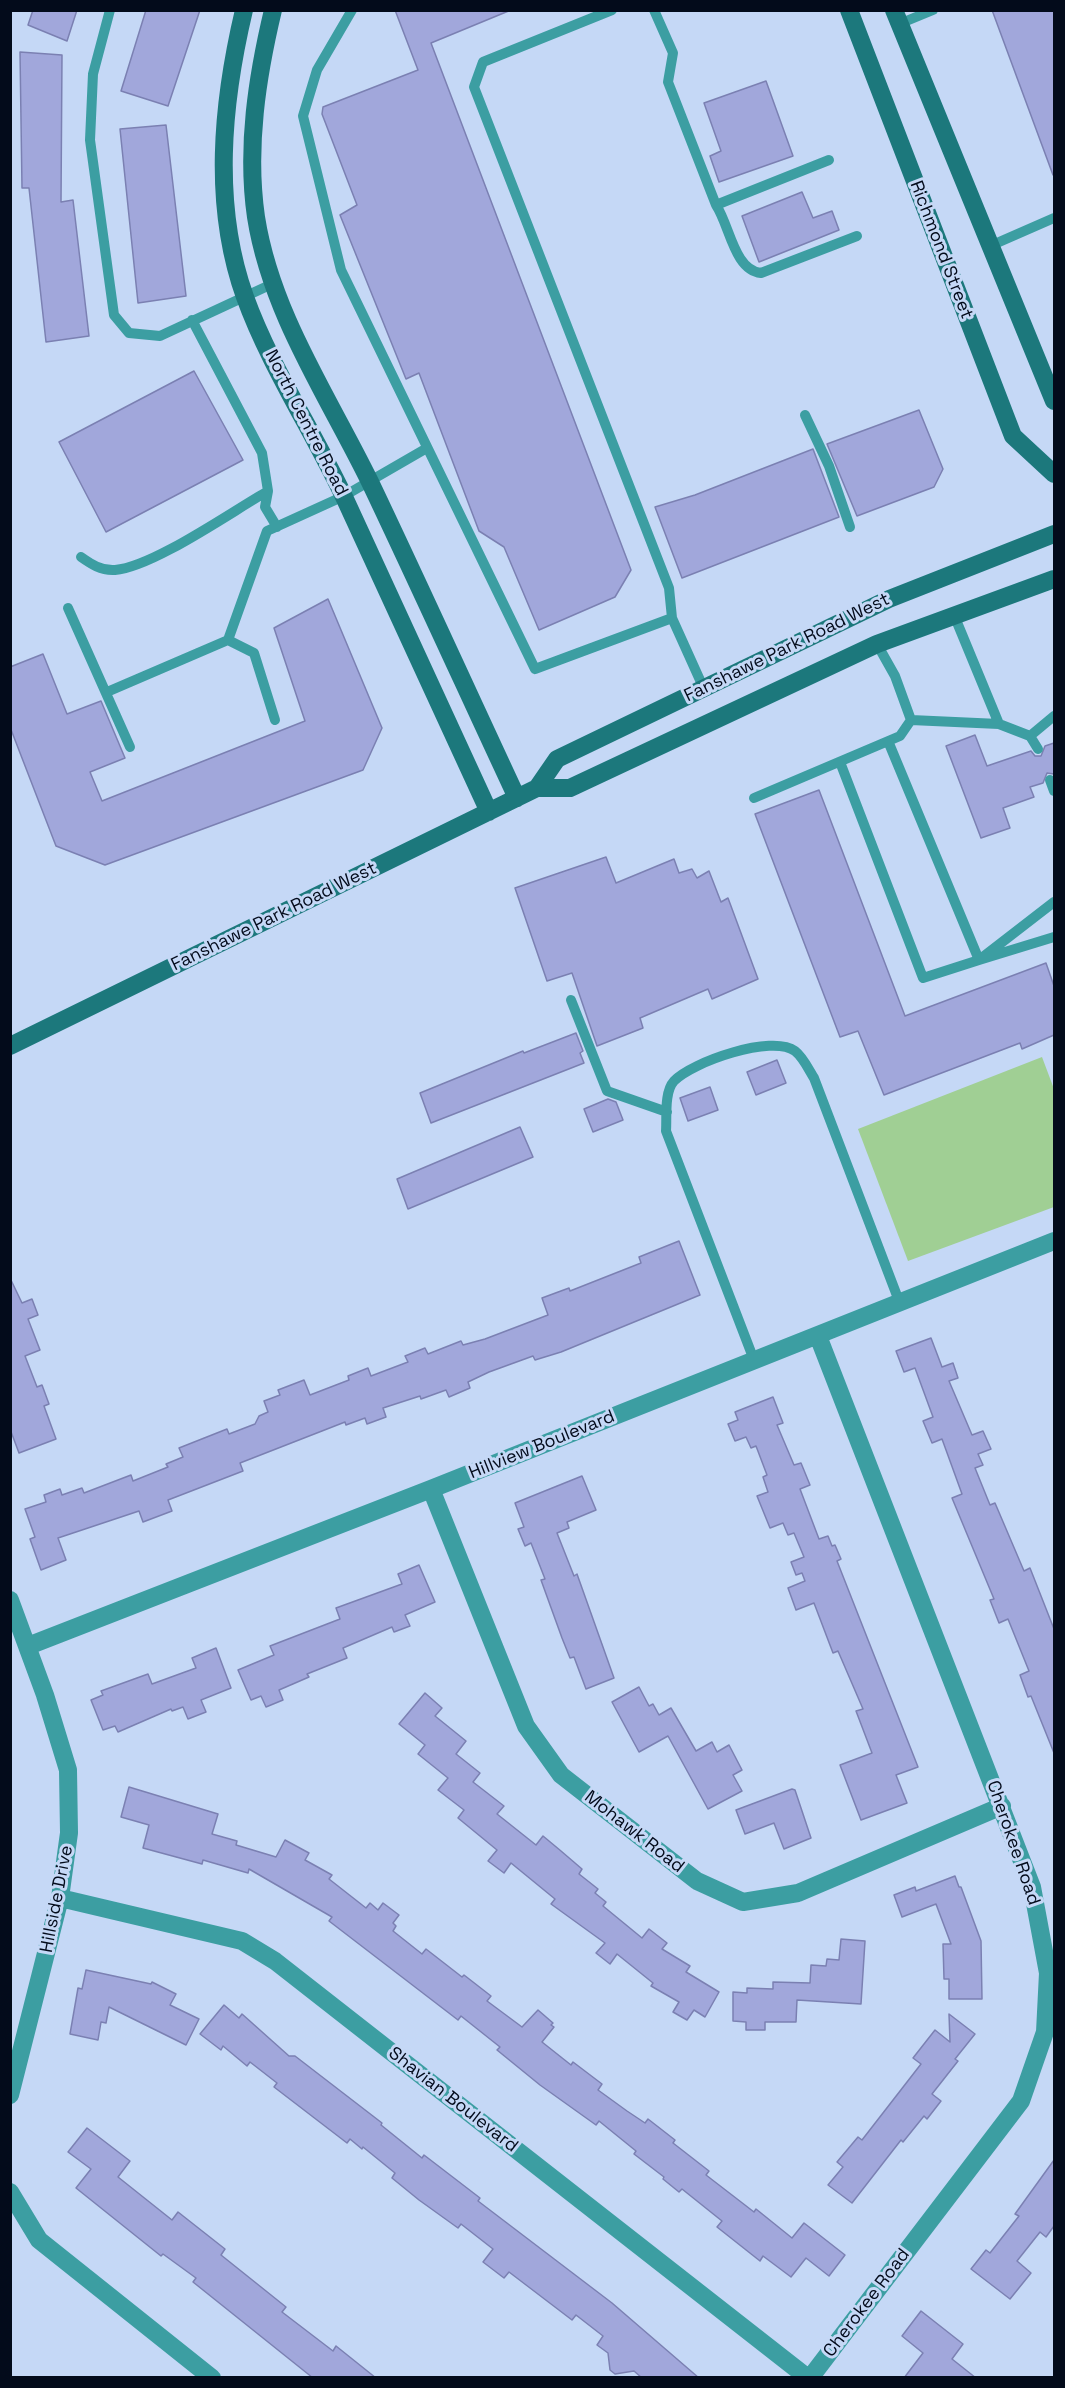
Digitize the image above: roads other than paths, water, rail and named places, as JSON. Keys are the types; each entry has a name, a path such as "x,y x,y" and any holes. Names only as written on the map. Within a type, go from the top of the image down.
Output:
{"main road":[{"name":"North Centre Road","path":"244,10 232,59 223,144 228,223 244,295 344,496 489,812"},
{"name":"North Centre Road","path":"273,10 261,62 252,143 256,216 272,284 369,481 517,798"},
{"name":"Richmond Street","path":"849,10 1013,436 1054,474"},
{"path":"896,17 1054,401"},
{"name":"Fanshawe Park Road West","path":"537,788 557,759 889,599 1054,534"},
{"name":"Fanshawe Park Road West","path":"10,1046 537,788 570,788 877,644 1054,579"}],"street":[{"name":"Hillview Boulevard","path":"28,1646 431,1489 818,1336 898,1301 1054,1241"},
{"name":"Cherokee Road","path":"809,2378 1021,2102 1045,2032 1048,1973 1034,1898 1002,1806 818,1336"},
{"name":"Mohawk Road","path":"431,1489 526,1726 561,1774 697,1881 743,1902 798,1893 1002,1806"},
{"name":"Hillside Drive","path":"10,1600 28,1646 68,1770 69,1833 60,1898 10,2095"},
{"name":"Shavian Boulevard","path":"60,1898 242,1941 275,1961 809,2378"},
{"path":"10,2192 39,2241 212,2378"}],"lane":[{"path":"110,10 93,74 90,140 114,315 129,333 160,336 244,295 272,284"},
{"path":"352,10 316,70 303,116 341,270 535,669 672,618"},
{"path":"612,10 483,62 474,87 669,588 672,618 704,689"},
{"path":"654,10 673,53 668,82 716,205 724,217 743,265 751,272 761,273 857,236"},
{"path":"896,17 933,10"},
{"path":"716,205 829,160"},
{"path":"990,246 1054,218"},
{"path":"192,320 262,453 268,491 265,507 277,527"},
{"path":"805,415 829,466 850,527"},
{"path":"107,692 228,640 267,531 344,496 427,448"},
{"path":"81,557 93,566 113,570 145,563 268,491"},
{"path":"68,608 130,747"},
{"path":"954,615 999,724"},
{"path":"228,640 254,653 275,720"},
{"path":"877,644 895,676 911,720"},
{"path":"1030,736 1054,716"},
{"path":"911,720 999,724 1030,736 1038,749"},
{"path":"754,798 900,736 911,720"},
{"path":"888,741 980,960"},
{"path":"840,762 923,978 1054,937"},
{"path":"980,960 1054,902"},
{"path":"571,1000 607,1091 667,1112"},
{"path":"754,1360 666,1131 673,1082 693,1069 754,1046 772,1044 795,1051 814,1078 898,1301"}]}
